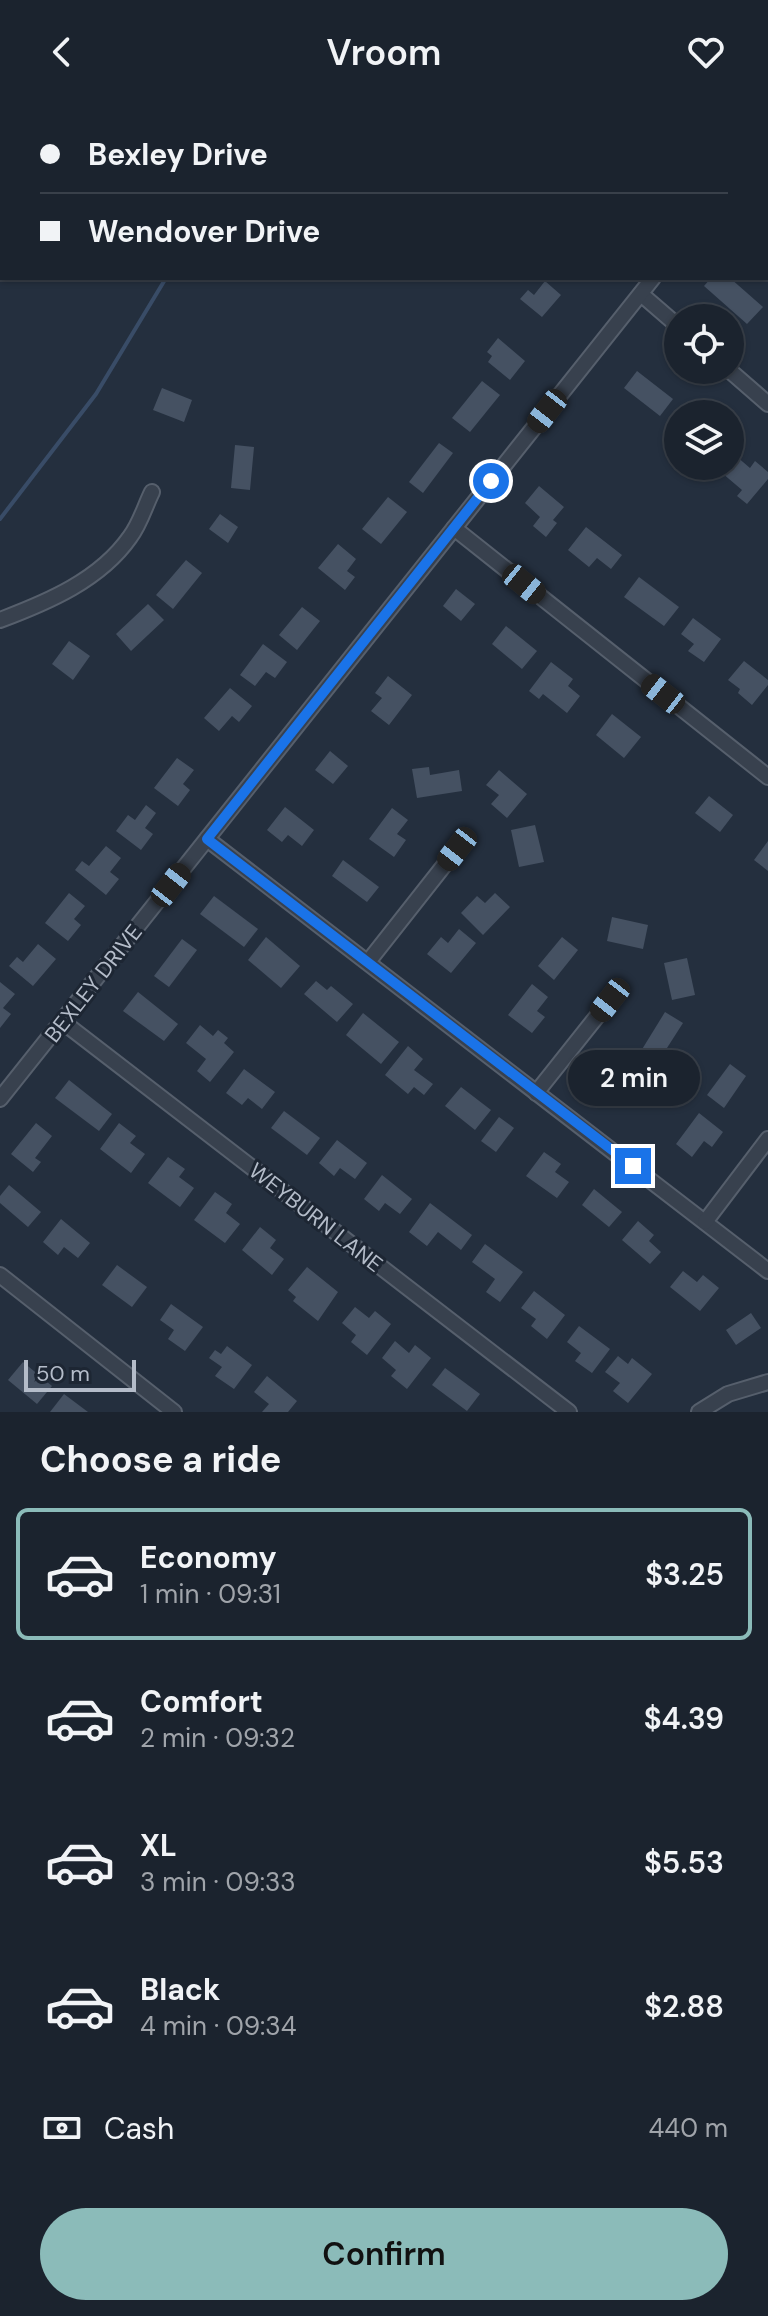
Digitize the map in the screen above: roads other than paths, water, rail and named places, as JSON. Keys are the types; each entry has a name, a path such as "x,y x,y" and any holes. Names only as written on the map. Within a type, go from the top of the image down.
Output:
{"street":[{"name":"BEXLEY DRIVE","path":"0,1099 652,280"},
{"path":"641,294 664,314"},
{"path":"744,383 768,404"},
{"path":"0,620 75,587 109,561 131,536 152,492"},
{"path":"454,528 768,777"},
{"path":"207,839 768,1271"},
{"path":"368,962 457,849"},
{"path":"536,1093 610,1000"},
{"name":"WEYBURN LANE","path":"63,1022 569,1412"},
{"path":"705,1222 768,1139"},
{"path":"0,1275 174,1412"},
{"path":"699,1412 728,1394 768,1382"}],"waterway":[{"path":"0,519 96,394 165,280"}]}
